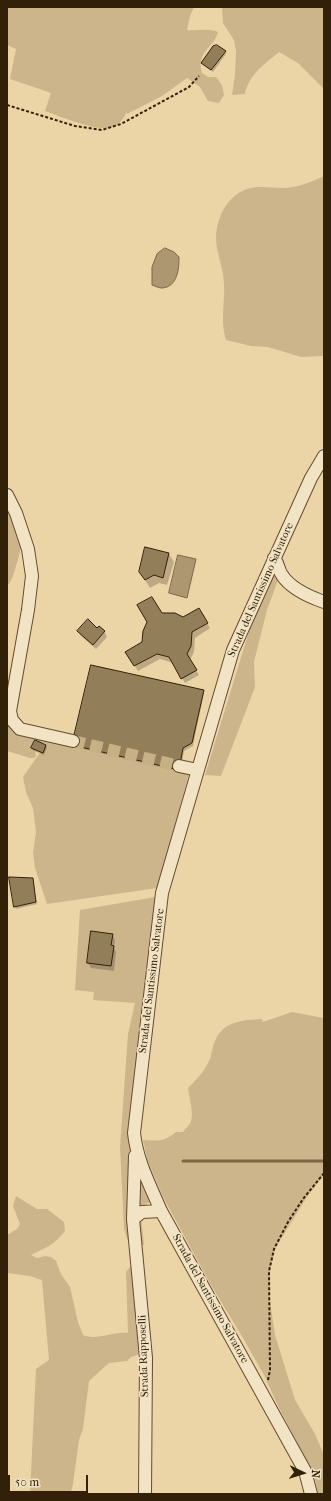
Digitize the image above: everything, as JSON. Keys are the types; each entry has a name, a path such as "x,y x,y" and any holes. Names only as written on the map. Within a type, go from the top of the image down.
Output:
{"street":[{"name":"Strada del Santissimo Salvatore","path":"311,1494 305,1471 161,1210 142,1169 136,1148 134,1133 162,893 233,650 311,478 324,456"},
{"path":"7,495 16,513 28,549 32,576 28,610 12,669 10,711 12,720 20,729 73,741"},
{"path":"274,558 279,565 281,575 291,584 304,593 324,602"},
{"path":"180,766 198,770"},
{"name":"Strada Rapposelli","path":"136,1148 133,1219 146,1358 145,1494"},
{"path":"133,1219 142,1212 161,1210"}],"path":[{"path":"7,105 75,126 102,130 121,124 189,87 199,76"},
{"path":"259,1388 268,1381 270,1370 269,1271 274,1249 288,1222 303,1199 324,1173"}],"shaded area":[{"path":"7,7 194,7 190,16 187,30 207,30 218,32 213,43 203,55 201,65 202,73 208,77 216,77 222,85 224,95 219,103 208,101 200,87 187,78 162,96 127,114 127,111 117,124 113,127 106,128 89,126 45,111 51,93 10,79 16,49 7,45"},
{"path":"222,7 324,7 324,89 298,63 279,52 263,65 254,75 245,94 232,95 236,51 234,40 223,23"},
{"path":"324,176 324,356 301,357 268,347 251,346 226,340 223,326 224,279 217,249 216,237 218,222 224,208 240,192 247,189 258,187 293,187 308,183"},
{"path":"165,248 174,252 179,257 179,266 174,281 167,287 161,288 152,285 152,267 157,254"},
{"path":"7,502 18,526 21,547 12,579 7,586"},
{"path":"178,555 196,559 187,598 169,593"},
{"path":"275,570 278,580 267,610 254,662 255,687 221,776 205,775 250,628"},
{"path":"11,724 49,740 189,774 157,888 47,904 35,868 33,853 36,832 33,808 26,792 23,777 46,744 39,742 33,743 36,756 34,758 7,751 7,725"},
{"path":"155,897 135,1102 133,1157 154,1200 140,1207 144,1245 131,1244 127,1239 124,1229 120,1147 128,1034 135,1003 93,1000 94,992 75,990 80,910"},
{"path":"292,1012 324,1018 324,1175 307,1197 276,1247 270,1270 270,1301 275,1335 295,1400 315,1434 324,1455 324,1494 318,1494 314,1474 278,1406 264,1375 211,1285 163,1197 147,1159 143,1140 157,1141 164,1139 176,1132 183,1132 189,1125 192,1114 188,1088 200,1076 207,1065 215,1041 223,1029 241,1021 262,1019 263,1022"},
{"path":"16,1196 37,1209 47,1209 64,1222 65,1231 57,1240 31,1255 37,1258 45,1256 51,1257 56,1261 61,1274 70,1287 78,1322 83,1335 94,1337 117,1333 128,1333 126,1272 136,1263 140,1354 131,1357 127,1361 109,1363 89,1381 83,1429 79,1440 73,1484 69,1494 30,1494 36,1369 49,1360 42,1280 30,1276 7,1273 7,1235 17,1229 20,1224 13,1206"}],"building":[{"path":"217,45 226,51 211,70 201,63 213,46"},
{"path":"145,547 169,553 163,578 154,575 145,580 139,572"},
{"path":"152,597 162,613 175,613 183,617 199,608 208,623 192,632 191,646 187,654 197,670 181,679 169,657 157,654 134,666 125,652 142,642 143,631 147,622 137,605"},
{"path":"88,619 97,628 99,626 105,631 93,645 77,631"},
{"path":"91,665 204,690 192,743 183,748 179,770 72,745"},
{"path":"35,740 46,745 43,753 31,748"},
{"path":"9,877 33,878 36,902 14,907"},
{"path":"91,931 113,934 111,945 114,946 111,966 87,963"}],"waterway":[{"path":"183,1161 324,1161"}],"tunnel":[{"path":"73,741 179,766"}]}
